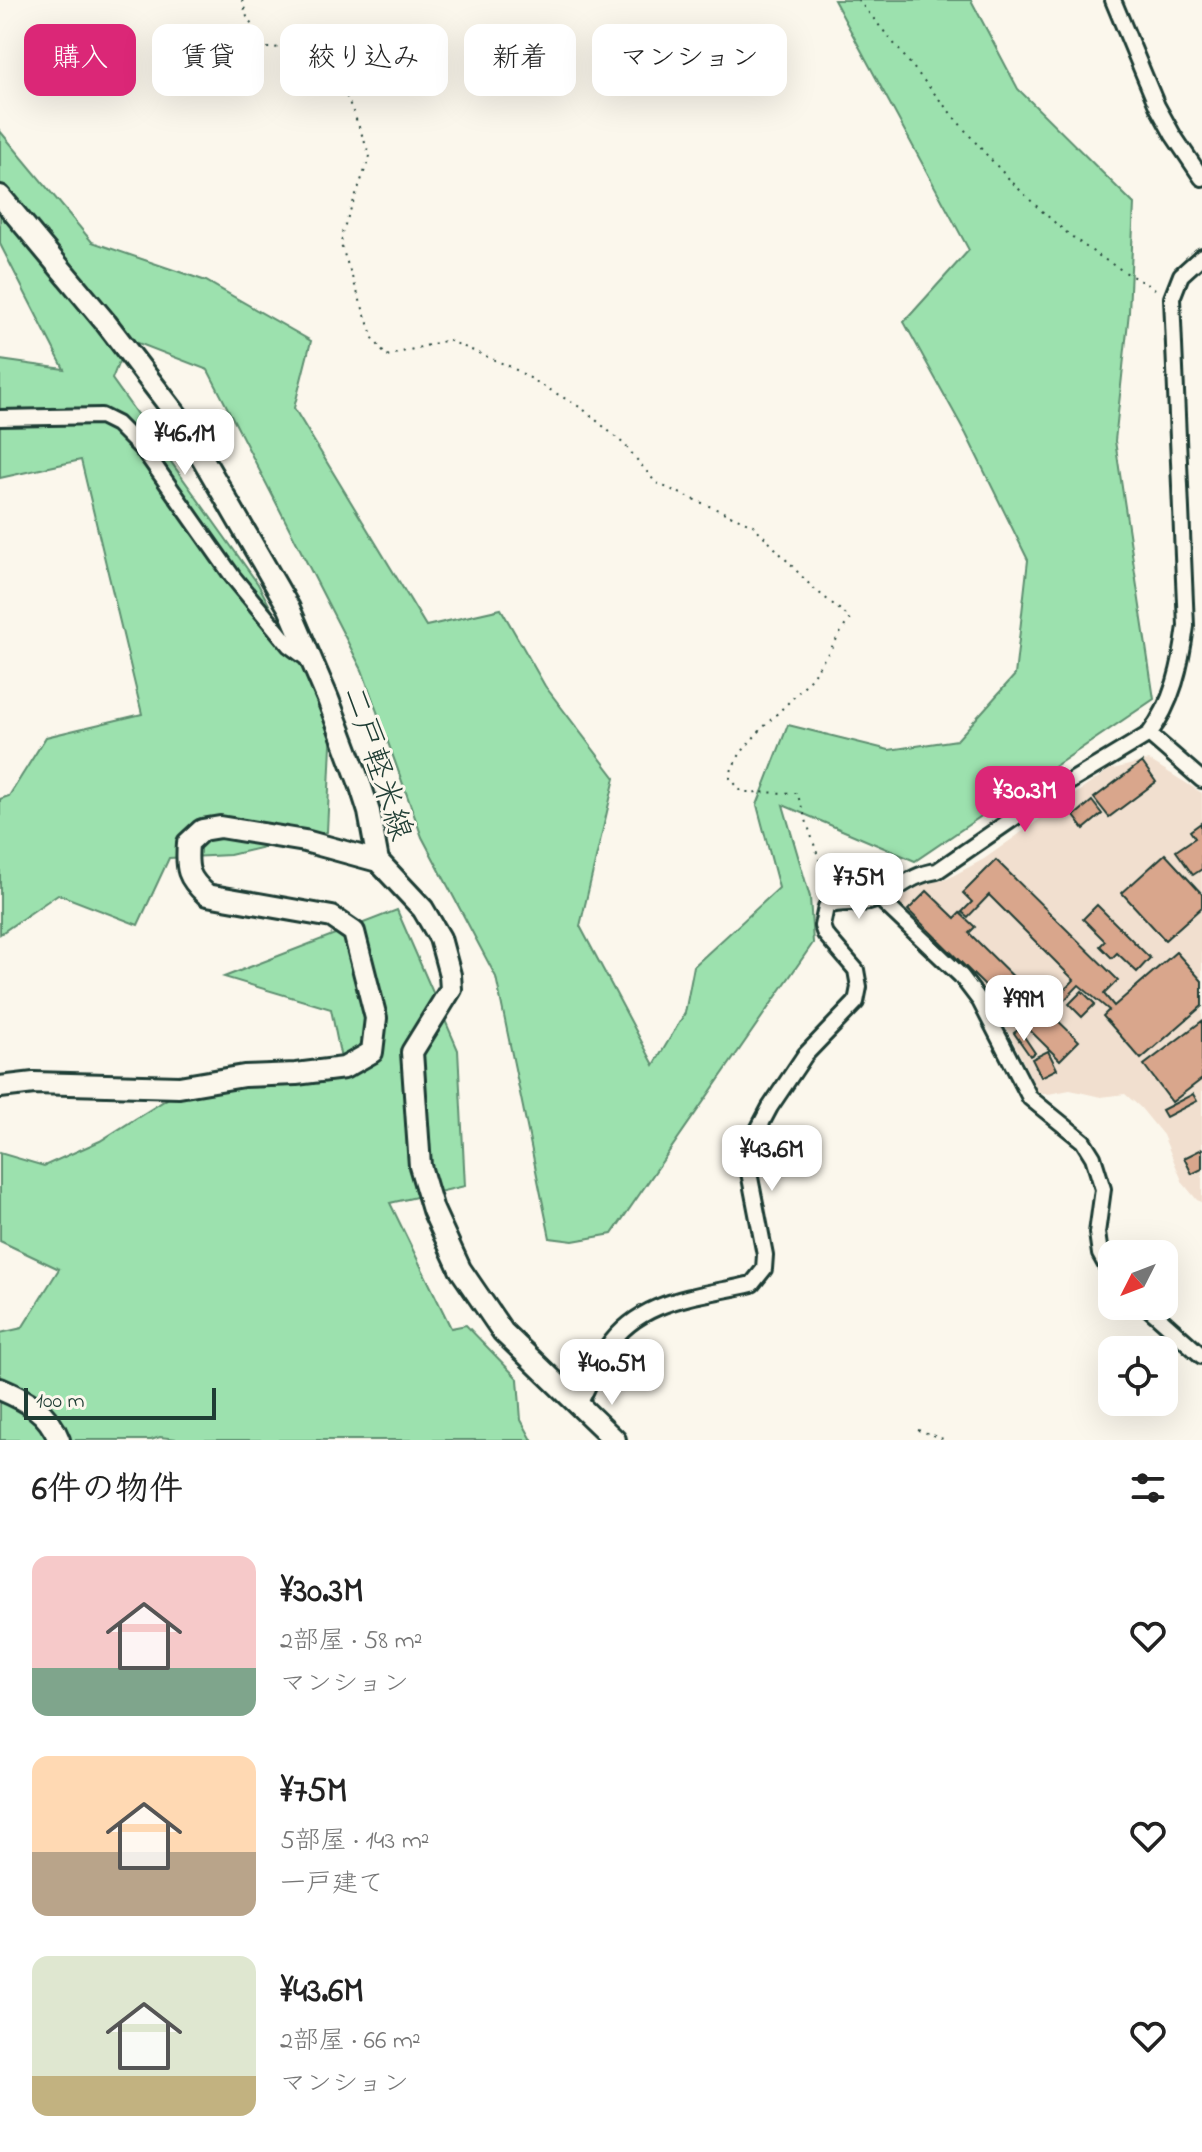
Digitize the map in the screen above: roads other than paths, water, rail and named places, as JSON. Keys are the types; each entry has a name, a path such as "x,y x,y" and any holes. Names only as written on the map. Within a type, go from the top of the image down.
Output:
{"main road":[{"name":"二戸軽米線","path":"0,196 106,323 181,421 289,608 361,787 378,861 423,909 440,938 450,975 451,989 412,1052 420,1166 433,1210 460,1269 503,1332 615,1440"},
{"path":"0,1087 34,1083 179,1087 244,1076 296,1074 353,1065 372,1052 376,1031 376,1018 354,932 332,917 207,895 192,882 187,863 188,843 202,830 220,827 305,841 378,861"},
{"path":"0,1389 36,1405 59,1440"}],"street":[{"path":"1113,0 1157,106 1202,178"},
{"path":"579,1404 611,1343 653,1308 685,1296 752,1284 764,1269 765,1255 747,1162 753,1139 805,1055 856,1002 859,987 856,970 822,926 826,907 835,902 880,899 921,873 937,871 1043,798 1149,734 1161,719 1177,679 1186,626 1172,298 1181,275 1202,256"},
{"path":"0,418 101,416 117,424 145,452 233,577 289,645 312,662"},
{"path":"1149,734 1202,780"},
{"path":"880,899 961,976 980,1001 1030,1098 1083,1141 1093,1157 1103,1189 1098,1240"},
{"path":"1162,1320 1202,1356"}]}
